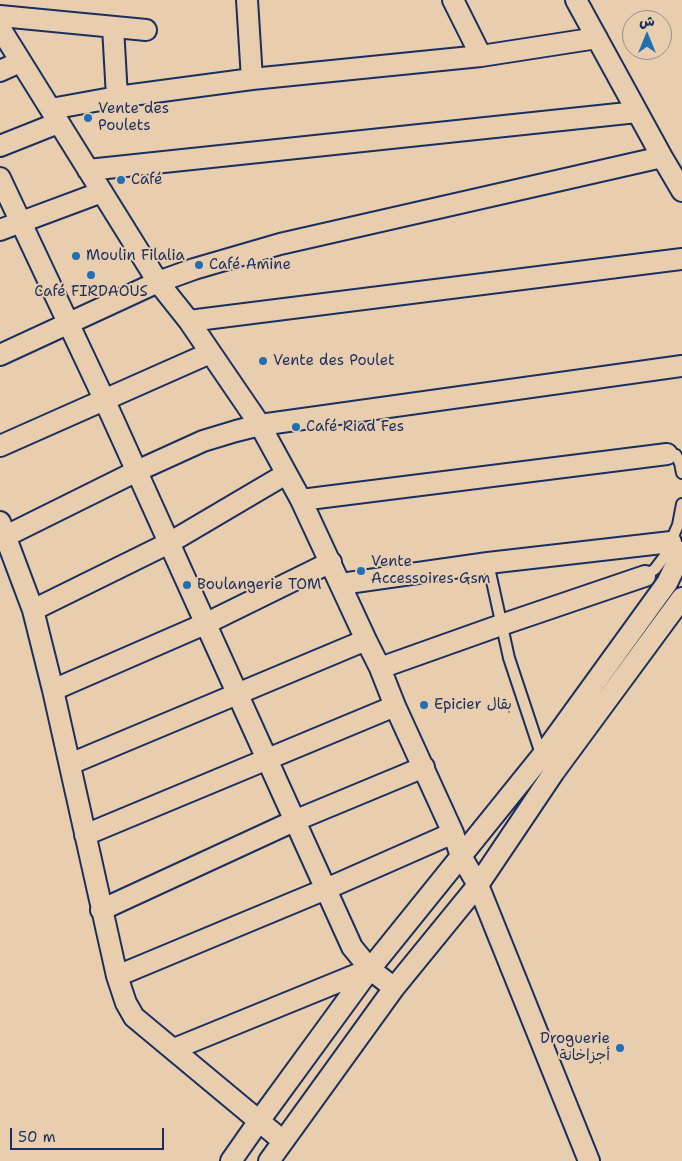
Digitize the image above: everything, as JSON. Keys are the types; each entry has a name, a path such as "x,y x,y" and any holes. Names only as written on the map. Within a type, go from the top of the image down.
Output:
{"street":[{"path":"247,0 252,79"},
{"path":"453,0 481,56"},
{"path":"576,0 662,157 681,182"},
{"path":"0,16 146,30"},
{"path":"113,27 117,97"},
{"path":"0,28 158,282 189,321 260,425 301,500 380,668 395,706 453,833 461,856 478,885 590,1161"},
{"path":"0,146 54,116 117,97 252,79 481,56 596,38"},
{"path":"0,71 20,62"},
{"path":"88,170 637,112"},
{"path":"0,355 158,282 194,269 280,244 662,157"},
{"path":"0,178 207,623 352,947 370,969 394,988"},
{"path":"0,230 102,192"},
{"path":"189,321 682,260"},
{"path":"0,446 210,353"},
{"path":"283,1141 134,1017 126,1003 117,976 101,910 70,764 33,610 3,529 203,441 260,425 682,366"},
{"path":"301,500 667,454"},
{"path":"33,610 169,542 286,474"},
{"path":"231,1161 370,969 541,757 667,583 676,547 488,563 341,584"},
{"path":"53,690 207,623 331,562"},
{"path":"380,668 645,576"},
{"path":"269,1161 394,988 478,885 554,772 682,598"},
{"path":"70,764 366,640"},
{"path":"85,835 395,706"},
{"path":"101,910 294,821 424,767"},
{"path":"117,976 326,889 453,833"},
{"path":"174,1049 370,969"}],"lane":[{"path":"667,454 676,455 682,473"},
{"path":"645,576 655,570 676,547 682,504"},
{"path":"488,563 509,658 541,757 554,772"}],"place":[{"name":"Vente des Poulets","path":"88,118"},
{"name":"Café","path":"121,180"},
{"name":"Moulin Filalia","path":"76,256"},
{"name":"Café Amine","path":"199,265"},
{"name":"Café FIRDAOUS","path":"91,275"},
{"name":"Vente des Poulet","path":"263,361"},
{"name":"Café Riad Fes","path":"296,427"},
{"name":"Vente Accessoires Gsm","path":"361,571"},
{"name":"Boulangerie TOM","path":"187,585"},
{"name":"Epicier بقال","path":"424,705"},
{"name":"Droguerie أجزاخانة","path":"620,1048"}]}
